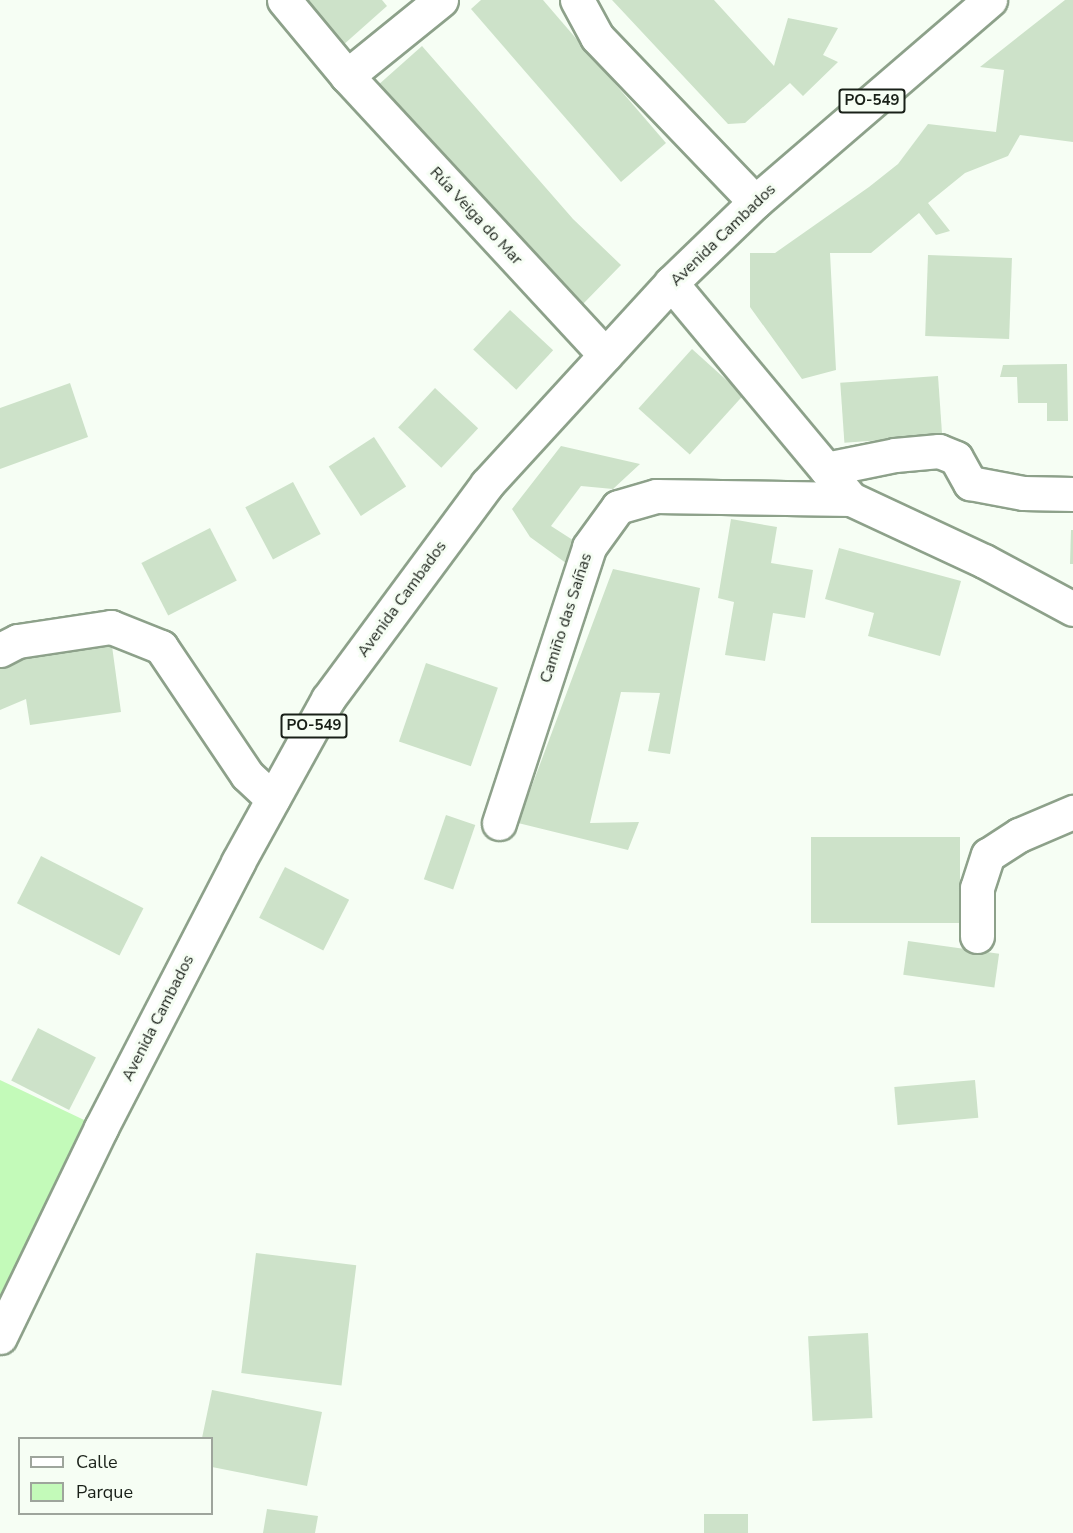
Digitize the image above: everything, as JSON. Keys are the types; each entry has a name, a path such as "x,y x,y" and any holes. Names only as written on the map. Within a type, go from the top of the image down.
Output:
{"street":[{"name":"Rúa Veiga do Mar","path":"284,0 347,76 605,356"},
{"path":"347,76 441,0"},
{"path":"577,0 597,37 755,201"},
{"name":"Avenida Cambados","path":"0,1337 101,1128 273,799 328,699 487,484 671,283 755,201 990,0"},
{"name":"Camiño das Saíñas","path":"671,283 851,499"},
{"path":"826,470 895,454 939,451 956,458 970,483 1023,493 1073,494"},
{"name":"Camiño das Saíñas","path":"499,823 589,547 618,507 656,496 851,499 984,561 1073,609"},
{"path":"0,650 18,641 111,627 161,647 247,776 273,799"},
{"path":"977,936 977,888 988,855 1019,835 1073,812"}],"green space":[{"path":"0,1080 101,1128 0,1337"}],"building":[{"path":"302,0 382,0 387,6 342,46"},
{"path":"481,0 543,0 666,143 621,182 471,9"},
{"path":"612,0 714,0 774,66 788,18 838,28 823,55 838,62 803,96 790,83 745,123 728,124"},
{"path":"1065,0 1073,0 1073,142 1020,135 1008,156 965,173 928,203 950,231 936,235 919,213 871,253 830,253 836,370 802,379 750,307 750,253 775,253 869,187 898,164 928,124 996,132 1004,70 980,67"},
{"path":"422,46 573,219 621,265 582,305 534,259 377,86"},
{"path":"928,255 1012,258 1009,339 925,336"},
{"path":"510,310 553,350 516,390 473,349"},
{"path":"692,349 743,395 690,455 638,408"},
{"path":"1067,364 1068,421 1047,421 1047,403 1018,403 1017,377 1000,377 1003,365"},
{"path":"938,376 942,436 844,443 840,383"},
{"path":"70,383 88,437 0,469 0,408"},
{"path":"435,388 478,428 441,468 398,427"},
{"path":"374,437 406,486 361,516 329,466"},
{"path":"561,446 640,464 613,489 581,486 551,526 579,544 570,566 530,537 512,509"},
{"path":"293,482 321,534 273,559 245,507"},
{"path":"731,519 777,527 771,563 813,570 805,618 773,613 765,661 725,655 734,602 718,598"},
{"path":"210,528 237,581 168,616 141,563"},
{"path":"1071,530 1073,530 1073,564 1070,564"},
{"path":"839,548 961,581 940,656 868,636 874,613 825,599"},
{"path":"613,569 700,588 670,754 648,751 660,693 621,692 590,823 639,822 628,850 518,823"},
{"path":"112,646 121,712 30,725 26,699 0,710 0,668 20,659"},
{"path":"426,663 498,688 471,766 399,741"},
{"path":"446,815 475,825 453,889 424,879"},
{"path":"811,837 960,837 960,923 811,923"},
{"path":"41,856 143,908 119,955 17,903"},
{"path":"285,867 349,900 323,950 259,918"},
{"path":"908,941 999,954 994,987 903,975"},
{"path":"38,1028 96,1058 69,1110 11,1081"},
{"path":"975,1080 978,1118 898,1125 894,1087"},
{"path":"256,1253 356,1265 342,1385 241,1373"},
{"path":"868,1333 872,1418 813,1421 808,1336"},
{"path":"212,1390 322,1412 307,1486 213,1467 213,1437 202,1437"},
{"path":"267,1509 318,1516 315,1533 263,1533"},
{"path":"704,1514 748,1514 748,1533 704,1533"}]}
